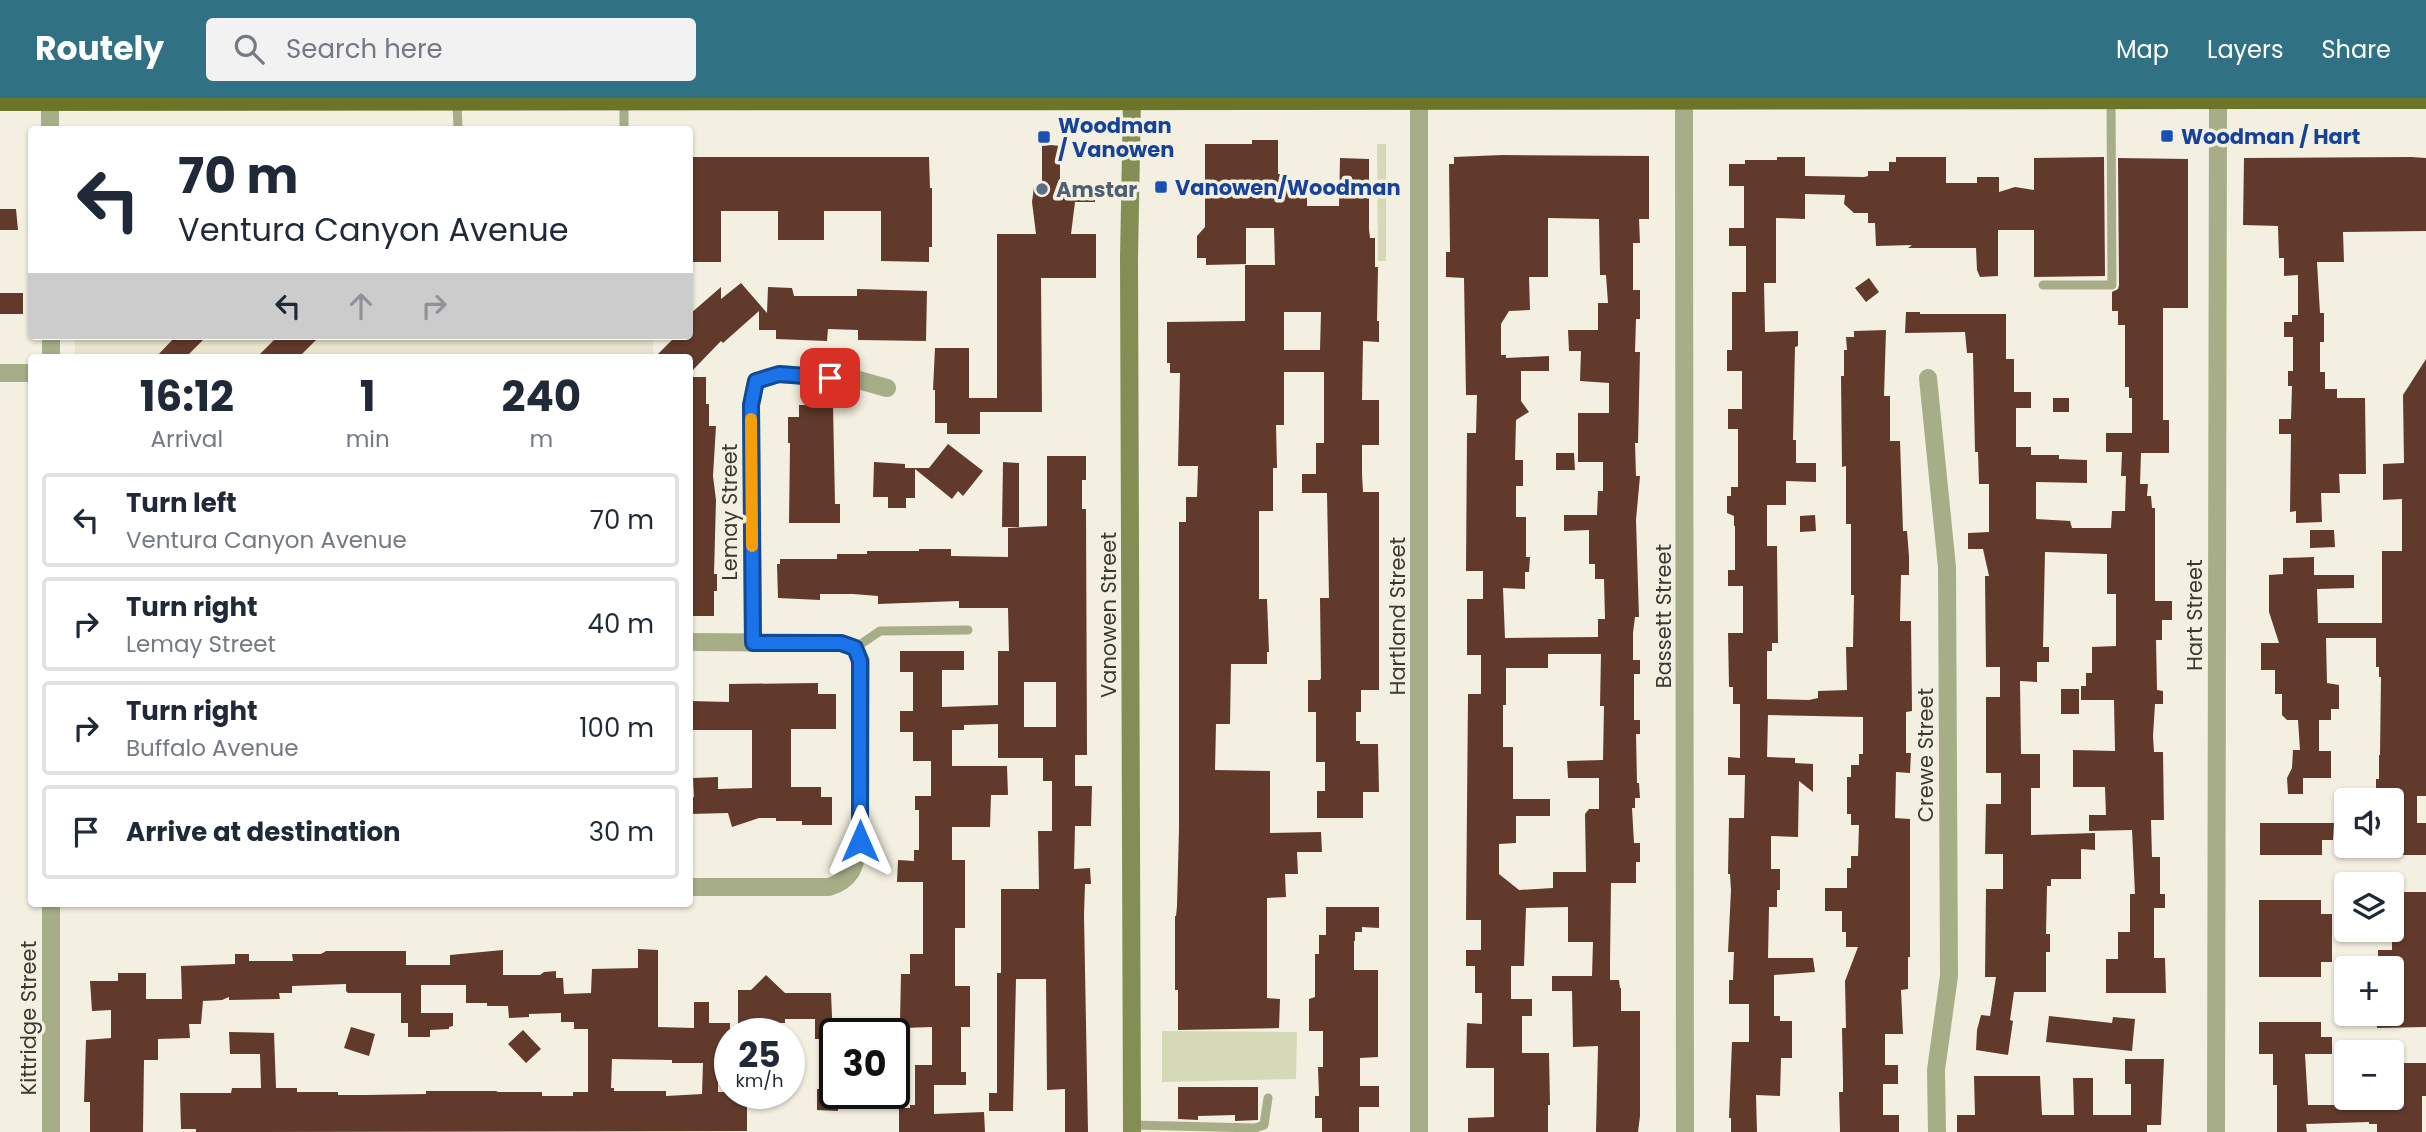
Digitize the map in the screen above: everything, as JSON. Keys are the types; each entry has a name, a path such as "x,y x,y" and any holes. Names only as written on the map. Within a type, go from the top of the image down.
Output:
{"main road":[{"name":"Vanowen Street","path":"1132,100 1129,259 1132,1128"},
{"path":"0,102 2426,100"}],"street":[{"name":"Hart Street","path":"2216,1132 2218,99"},
{"name":"Hartland Street","path":"1419,100 1419,1132"},
{"path":"43,101 49,126"},
{"name":"Bassett Street","path":"1684,101 1685,1132"},
{"path":"0,373 28,373"},
{"name":"Lemay Street","path":"753,643 751,405 756,381 779,374 855,379 887,388"},
{"name":"Crewe Street","path":"1928,378 1947,567 1949,976 1936,1070 1937,1132"},
{"path":"693,642 841,643 855,648 860,661 860,841 854,868 842,883 830,887 693,887"},
{"name":"Kittridge Street","path":"51,907 51,1132"}],"lane":[{"path":"2043,285 2112,285 2111,100"},
{"path":"457,102 458,126"},
{"path":"624,102 624,126"},
{"path":"855,648 880,631 968,630"},
{"path":"1132,1128 1255,1128 1264,1125 1268,1098"}],"shaded area":[{"path":"75,340 653,340 653,354 75,354"}],"green space":[{"path":"1377,144 1386,144 1386,261 1378,261"},
{"path":"1162,1031 1297,1032 1296,1079 1162,1082"}],"building":[{"path":"1252,140 1278,140 1278,174 1281,174 1281,187 1307,187 1307,206 1339,206 1340,158 1369,159 1369,229 1370,238 1375,238 1375,267 1378,267 1379,342 1363,341 1362,400 1379,400 1379,445 1362,445 1362,474 1363,492 1379,492 1379,690 1361,690 1361,712 1356,712 1356,741 1360,741 1360,744 1378,744 1379,792 1363,792 1363,818 1317,818 1317,791 1325,791 1325,762 1316,762 1316,712 1308,712 1308,680 1321,678 1320,598 1329,598 1327,493 1302,493 1302,474 1316,474 1316,443 1324,443 1324,372 1284,372 1284,425 1276,425 1277,468 1273,468 1273,511 1259,511 1259,599 1267,599 1267,664 1231,664 1230,724 1216,724 1215,770 1270,771 1270,833 1321,832 1322,852 1297,852 1298,874 1285,874 1286,897 1267,898 1267,998 1280,999 1279,1028 1178,1030 1175,916 1179,828 1179,522 1186,522 1186,497 1197,497 1198,466 1178,466 1180,373 1170,373 1170,363 1167,363 1167,322 1245,321 1245,265 1275,265 1274,228 1246,228 1246,264 1206,265 1206,258 1197,258 1197,236 1205,227 1205,144 1252,144","holes":["1284,312 1321,312 1320,350 1284,350"]},
{"path":"1042,146 1060,146 1060,185 1095,184 1095,202 1075,202 1071,234 1096,234 1096,278 1041,278 1042,412 980,412 980,434 947,434 947,423 935,423 935,348 969,348 969,398 997,398 997,234 1036,234 1032,202 1034,187 1042,187"},
{"path":"1649,156 1649,219 1639,219 1640,243 1633,243 1633,290 1640,290 1640,319 1636,319 1635,352 1640,352 1638,443 1635,443 1636,476 1640,476 1636,520 1639,617 1635,617 1633,660 1640,660 1640,674 1634,674 1634,720 1640,720 1640,734 1636,734 1640,798 1635,798 1635,808 1632,808 1634,843 1640,843 1640,862 1636,862 1636,883 1611,883 1610,964 1610,980 1619,980 1621,988 1621,1011 1640,1011 1638,1132 1596,1132 1598,1046 1573,1047 1572,991 1552,991 1552,976 1592,976 1593,942 1568,942 1568,907 1526,908 1524,966 1511,966 1511,999 1532,999 1532,1016 1522,1016 1522,1053 1549,1053 1548,1132 1468,1132 1468,1118 1494,1117 1494,1068 1466,1068 1467,1023 1482,1024 1482,993 1475,993 1475,966 1466,966 1466,950 1481,950 1481,920 1466,920 1468,694 1481,694 1481,655 1467,655 1467,599 1483,599 1483,571 1466,571 1467,433 1476,433 1477,395 1466,395 1464,278 1446,277 1446,252 1450,252 1449,164 1454,164 1454,157","holes":["1548,218 1599,219 1600,275 1606,275 1608,303 1598,303 1598,330 1568,330 1569,351 1581,351 1580,381 1609,383 1609,413 1578,413 1578,462 1603,462 1603,491 1598,491 1597,515 1564,515 1564,531 1589,530 1589,564 1595,564 1595,579 1604,579 1605,619 1598,619 1598,637 1505,638 1503,588 1525,589 1525,572 1529,572 1530,557 1526,557 1526,517 1516,517 1516,486 1523,486 1523,460 1515,460 1516,420 1529,412 1521,401 1521,371 1549,371 1549,356 1506,358 1506,355 1501,355 1501,324 1509,311 1530,310 1529,277 1548,277","1548,654 1601,654 1603,760 1567,761 1568,778 1599,778 1599,809 1589,809 1585,814 1586,872 1553,872 1553,888 1519,890 1499,874 1499,844 1516,843 1516,816 1550,816 1550,799 1513,799 1513,747 1503,747 1506,668 1548,668"]},
{"path":"693,157 929,157 932,247 929,247 929,262 881,261 881,211 824,211 824,240 778,240 778,211 721,211 721,262 693,262"},
{"path":"1777,157 1805,157 1805,176 1864,177 1868,176 1868,171 1889,171 1889,162 1896,162 1896,157 1946,157 1946,183 1977,183 1977,177 1999,177 1999,192 2015,187 2034,190 2034,158 2104,157 2105,276 2034,277 2034,230 1998,230 1998,276 1980,277 1976,248 1876,246 1875,223 1868,223 1868,213 1854,213 1844,204 1845,195 1805,194 1805,219 1776,218 1776,283 1764,283 1765,332 1798,331 1798,346 1795,347 1793,440 1796,440 1796,463 1816,463 1816,482 1786,481 1786,505 1767,505 1767,546 1777,546 1778,643 1772,643 1772,651 1767,651 1767,699 1809,700 1818,698 1818,691 1847,690 1846,647 1853,647 1854,595 1851,595 1851,524 1846,524 1846,466 1842,467 1841,376 1844,376 1846,337 1854,337 1854,331 1886,330 1884,396 1890,396 1890,441 1900,441 1903,531 1907,531 1909,556 1909,575 1901,575 1900,621 1911,621 1912,711 1906,712 1906,753 1911,753 1910,773 1896,772 1895,818 1910,819 1910,957 1908,989 1901,990 1903,1034 1885,1034 1885,1065 1898,1065 1898,1084 1883,1084 1883,1115 1899,1115 1899,1132 1840,1132 1839,1092 1843,1092 1842,1028 1846,1028 1845,981 1858,947 1846,947 1846,932 1842,932 1842,911 1825,911 1825,888 1847,888 1847,868 1851,868 1851,856 1858,856 1859,825 1851,825 1851,814 1847,814 1847,777 1851,777 1851,765 1859,765 1859,754 1863,754 1863,717 1768,715 1767,757 1795,758 1795,763 1813,764 1813,792 1799,781 1798,837 1771,836 1771,869 1780,869 1780,890 1777,890 1777,907 1769,907 1768,958 1813,958 1815,972 1774,975 1774,1016 1780,1016 1780,1021 1792,1021 1792,1058 1781,1058 1780,1096 1756,1095 1757,1132 1731,1132 1729,1118 1732,1042 1749,1042 1749,1004 1729,1004 1729,980 1733,980 1734,952 1728,952 1731,890 1728,874 1729,818 1744,818 1745,775 1728,775 1728,757 1740,758 1740,704 1733,704 1733,687 1729,687 1728,633 1743,633 1743,586 1728,586 1728,570 1735,570 1735,526 1734,516 1727,513 1727,496 1731,496 1731,487 1738,487 1738,429 1728,429 1728,409 1742,409 1742,371 1727,371 1727,350 1732,350 1732,292 1746,292 1746,246 1729,246 1729,228 1744,228 1744,186 1729,186 1729,164 1745,164 1745,160 1777,160"},
{"path":"2118,158 2188,159 2188,308 2163,308 2163,420 2169,420 2169,453 2141,453 2140,484 2148,484 2147,496 2151,496 2152,508 2155,508 2155,601 2172,601 2172,620 2162,620 2162,640 2156,640 2157,690 2163,691 2163,704 2155,704 2153,736 2154,752 2163,752 2164,820 2151,820 2152,857 2160,857 2160,894 2165,894 2165,908 2154,908 2154,958 2165,958 2166,993 2106,993 2106,959 2118,959 2118,932 2130,932 2130,894 2135,894 2132,830 2089,831 2089,815 2106,815 2105,787 2073,787 2073,750 2115,751 2114,700 2081,700 2081,686 2086,686 2086,673 2092,673 2092,647 2116,646 2116,594 2107,594 2107,554 2045,552 2043,647 2049,647 2049,662 2037,662 2037,682 2020,681 2021,754 2040,754 2040,788 2031,788 2031,835 2095,833 2095,850 2081,849 2081,879 2051,879 2051,886 2047,886 2046,934 2050,934 2050,952 2046,952 2046,992 2014,992 2008,1055 1976,1050 1981,1015 1990,1016 1996,977 1985,977 1986,889 2003,889 2003,854 1985,854 1986,804 2001,804 2001,773 1986,773 1986,697 2000,697 2000,667 1986,667 1985,576 1989,576 1983,549 1968,549 1968,533 1989,532 1989,484 1979,484 1978,452 1975,452 1973,353 1967,353 1965,332 1905,333 1906,312 2006,314 2006,359 2014,359 2014,392 2031,392 2031,408 2016,408 2016,447 2031,447 2031,455 2059,455 2059,459 2087,460 2087,483 2036,482 2036,519 2070,521 2072,528 2111,528 2112,511 2125,511 2126,476 2121,476 2122,452 2106,452 2106,433 2132,433 2132,398 2129,398 2129,387 2125,387 2125,325 2118,325 2118,311 2112,311 2112,292 2118,289 2119,285"},
{"path":"2244,158 2426,158 2426,231 2343,232 2344,262 2317,262 2320,313 2324,313 2320,372 2325,372 2325,389 2337,389 2337,398 2365,398 2366,474 2339,474 2340,493 2321,493 2322,522 2296,523 2296,511 2290,512 2291,434 2279,434 2279,419 2291,419 2292,386 2288,386 2288,371 2293,371 2293,337 2284,337 2284,322 2292,322 2292,315 2298,315 2298,275 2284,276 2284,258 2279,258 2278,226 2243,225"},
{"path":"0,209 16,209 18,230 0,230"},
{"path":"1869,278 1879,292 1866,302 1855,288"},
{"path":"741,283 767,313 768,287 792,288 794,296 857,296 857,289 927,291 926,341 858,340 858,330 828,329 827,341 776,339 776,330 759,330 759,311 723,343 721,341 693,370 693,354 658,354 672,340 693,340 693,311 721,287 721,299"},
{"path":"0,293 23,293 23,314 0,314"},
{"path":"172,340 203,340 189,354 159,354"},
{"path":"274,340 316,340 302,354 260,354"},
{"path":"2426,359 2426,796 2417,796 2417,823 2426,823 2426,855 2404,855 2404,788 2376,788 2376,779 2379,779 2381,677 2379,667 2376,667 2376,638 2326,638 2327,683 2339,685 2339,709 2331,709 2331,720 2319,720 2319,751 2331,751 2331,778 2303,778 2303,794 2288,794 2287,778 2292,768 2293,750 2300,750 2298,720 2287,720 2282,715 2282,694 2275,694 2275,670 2261,670 2261,643 2279,643 2269,612 2269,575 2283,574 2283,558 2314,557 2314,575 2354,575 2354,588 2317,589 2318,623 2382,623 2382,551 2402,551 2402,499 2383,500 2383,464 2404,463 2403,395"},
{"path":"693,377 706,377 709,426 716,426 713,476 716,500 714,574 717,574 717,591 714,591 714,616 693,616"},
{"path":"2053,398 2069,398 2069,412 2053,412"},
{"path":"799,405 833,405 835,504 840,504 840,523 789,523 788,417 799,417"},
{"path":"948,444 983,471 963,496 958,491 952,499 915,469 915,498 906,498 906,508 888,508 888,497 873,497 874,462 905,464 905,468 929,468"},
{"path":"1556,453 1574,453 1575,470 1556,470"},
{"path":"1047,456 1086,456 1086,480 1082,480 1082,509 1086,509 1087,755 1075,755 1075,786 1092,786 1091,826 1075,826 1074,869 1090,868 1091,884 1085,884 1084,915 1088,1132 1065,1132 1065,1089 1047,1090 1046,979 1016,979 1013,1111 989,1111 989,1093 997,1093 997,973 1001,973 1001,889 1039,889 1038,831 1052,831 1052,781 1043,781 1043,758 998,758 998,724 964,725 964,730 952,730 952,766 1007,766 1008,795 991,795 990,827 952,827 952,860 965,860 965,928 955,928 955,986 970,986 970,1027 961,1027 961,1072 966,1072 966,1085 934,1085 934,1114 984,1112 985,1132 899,1132 899,1109 910,1109 910,1105 915,1105 915,1065 932,1065 932,1027 910,1028 910,1018 900,1018 901,974 910,974 910,954 923,954 923,882 897,882 898,860 914,861 914,850 919,850 919,810 915,810 915,796 931,796 931,761 913,761 913,732 900,732 900,711 913,711 913,672 900,672 900,651 964,651 964,670 942,670 942,707 998,705 998,651 1009,651 1008,608 959,608 959,601 878,604 878,596 853,594 820,594 820,600 778,598 777,564 780,564 780,559 837,559 837,554 919,549 951,549 951,556 1008,557 1008,528 1047,526","holes":["1024,682 1056,682 1056,727 1024,727"]},
{"path":"1003,462 1019,463 1019,527 1002,527"},
{"path":"1815,515 1816,531 1800,532 1800,516"},
{"path":"2310,530 2334,530 2335,547 2310,548"},
{"path":"818,683 818,694 836,694 836,729 791,729 791,787 821,787 821,797 832,797 832,825 802,825 802,821 759,818 732,827 728,813 693,814 693,778 718,777 718,789 752,788 752,730 693,730 693,701 729,702 729,684"},
{"path":"2061,689 2079,689 2079,714 2061,714"},
{"path":"2260,823 2334,823 2333,840 2322,840 2322,855 2260,855"},
{"path":"2404,892 2426,892 2426,1027 2377,1028 2404,1026 2404,956 2378,956 2378,950 2392,950 2392,942 2404,942"},
{"path":"2259,900 2321,900 2321,914 2332,914 2332,962 2321,962 2321,977 2259,977"},
{"path":"1326,907 1379,907 1379,928 1362,927 1362,932 1355,932 1354,941 1354,970 1378,970 1378,1057 1360,1058 1360,1086 1379,1086 1379,1107 1359,1107 1359,1132 1322,1132 1322,1118 1315,1118 1315,1096 1319,1096 1318,1067 1323,1067 1323,1031 1309,1031 1309,999 1315,997 1315,954 1319,954 1319,935 1326,935"},
{"path":"638,949 658,950 658,1027 694,1028 694,1002 709,1002 709,1023 714,1023 714,1109 747,1109 747,1131 196,1132 196,1129 181,1129 180,1093 231,1093 232,1088 261,1088 260,1054 230,1054 229,1032 274,1033 276,1088 297,1088 297,1092 366,1095 426,1094 426,1091 498,1091 496,1092 542,1092 542,1096 573,1096 573,1092 588,1092 588,1029 574,1029 574,1022 561,1022 561,1013 509,1018 508,1006 466,1003 466,985 421,985 421,1013 453,1013 453,1026 449,1029 430,1030 430,1037 408,1037 408,1023 401,1023 401,993 348,993 346,984 292,986 292,993 279,993 280,999 229,1000 229,997 203,1001 201,1024 189,1024 190,1038 158,1039 158,1060 144,1060 143,1132 90,1132 90,1102 84,1102 86,1040 111,1038 111,1010 92,1011 90,981 118,981 118,973 146,973 146,999 182,999 181,966 235,964 235,954 249,954 249,961 293,961 292,954 321,954 326,951 406,951 406,965 450,965 450,955 503,950 503,975 540,975 556,971 556,978 563,978 564,994 591,993 592,969 638,968","holes":["612,1059 672,1060 672,1063 703,1063 702,1094 666,1096 666,1091 614,1091 614,1088 611,1088"]},
{"path":"766,975 785,993 831,993 832,1018 819,1018 819,1039 815,1039 815,1019 738,1018 738,990 751,990"},
{"path":"2049,1016 2112,1023 2113,1017 2135,1019 2132,1051 2046,1042"},
{"path":"2259,1022 2321,1022 2321,1037 2332,1037 2332,1054 2305,1054 2308,1105 2334,1105 2334,1110 2404,1110 2404,1063 2426,1063 2422,1132 2377,1132 2377,1124 2369,1122 2306,1124 2307,1132 2277,1132 2277,1085 2273,1085 2273,1054 2259,1054"},
{"path":"351,1027 375,1034 369,1056 344,1048"},
{"path":"523,1030 541,1049 526,1063 508,1044"},
{"path":"2125,1059 2164,1059 2161,1125 2147,1125 2147,1132 1957,1132 1957,1115 1975,1115 1974,1076 2040,1076 2042,1115 2074,1115 2073,1078 2093,1078 2093,1115 2131,1115 2131,1084 2125,1084"},
{"path":"1178,1087 1258,1087 1258,1120 1235,1121 1235,1115 1198,1116 1198,1120 1178,1119"},
{"path":"817,1089 819,1109 838,1111 817,1110"}],"slow traffic":[{"path":"751,419 752,546"}],"place":[{"name":"Woodman / Hart","path":"2167,136"},
{"name":"Woodman / Vanowen","path":"1044,137"},
{"name":"Vanowen/Woodman","path":"1161,187"},
{"name":"Amstar","path":"1042,189"}],"route":[{"path":"830,378 779,374 756,381 751,405 753,643 841,643 855,648 860,661 860,841"}]}
